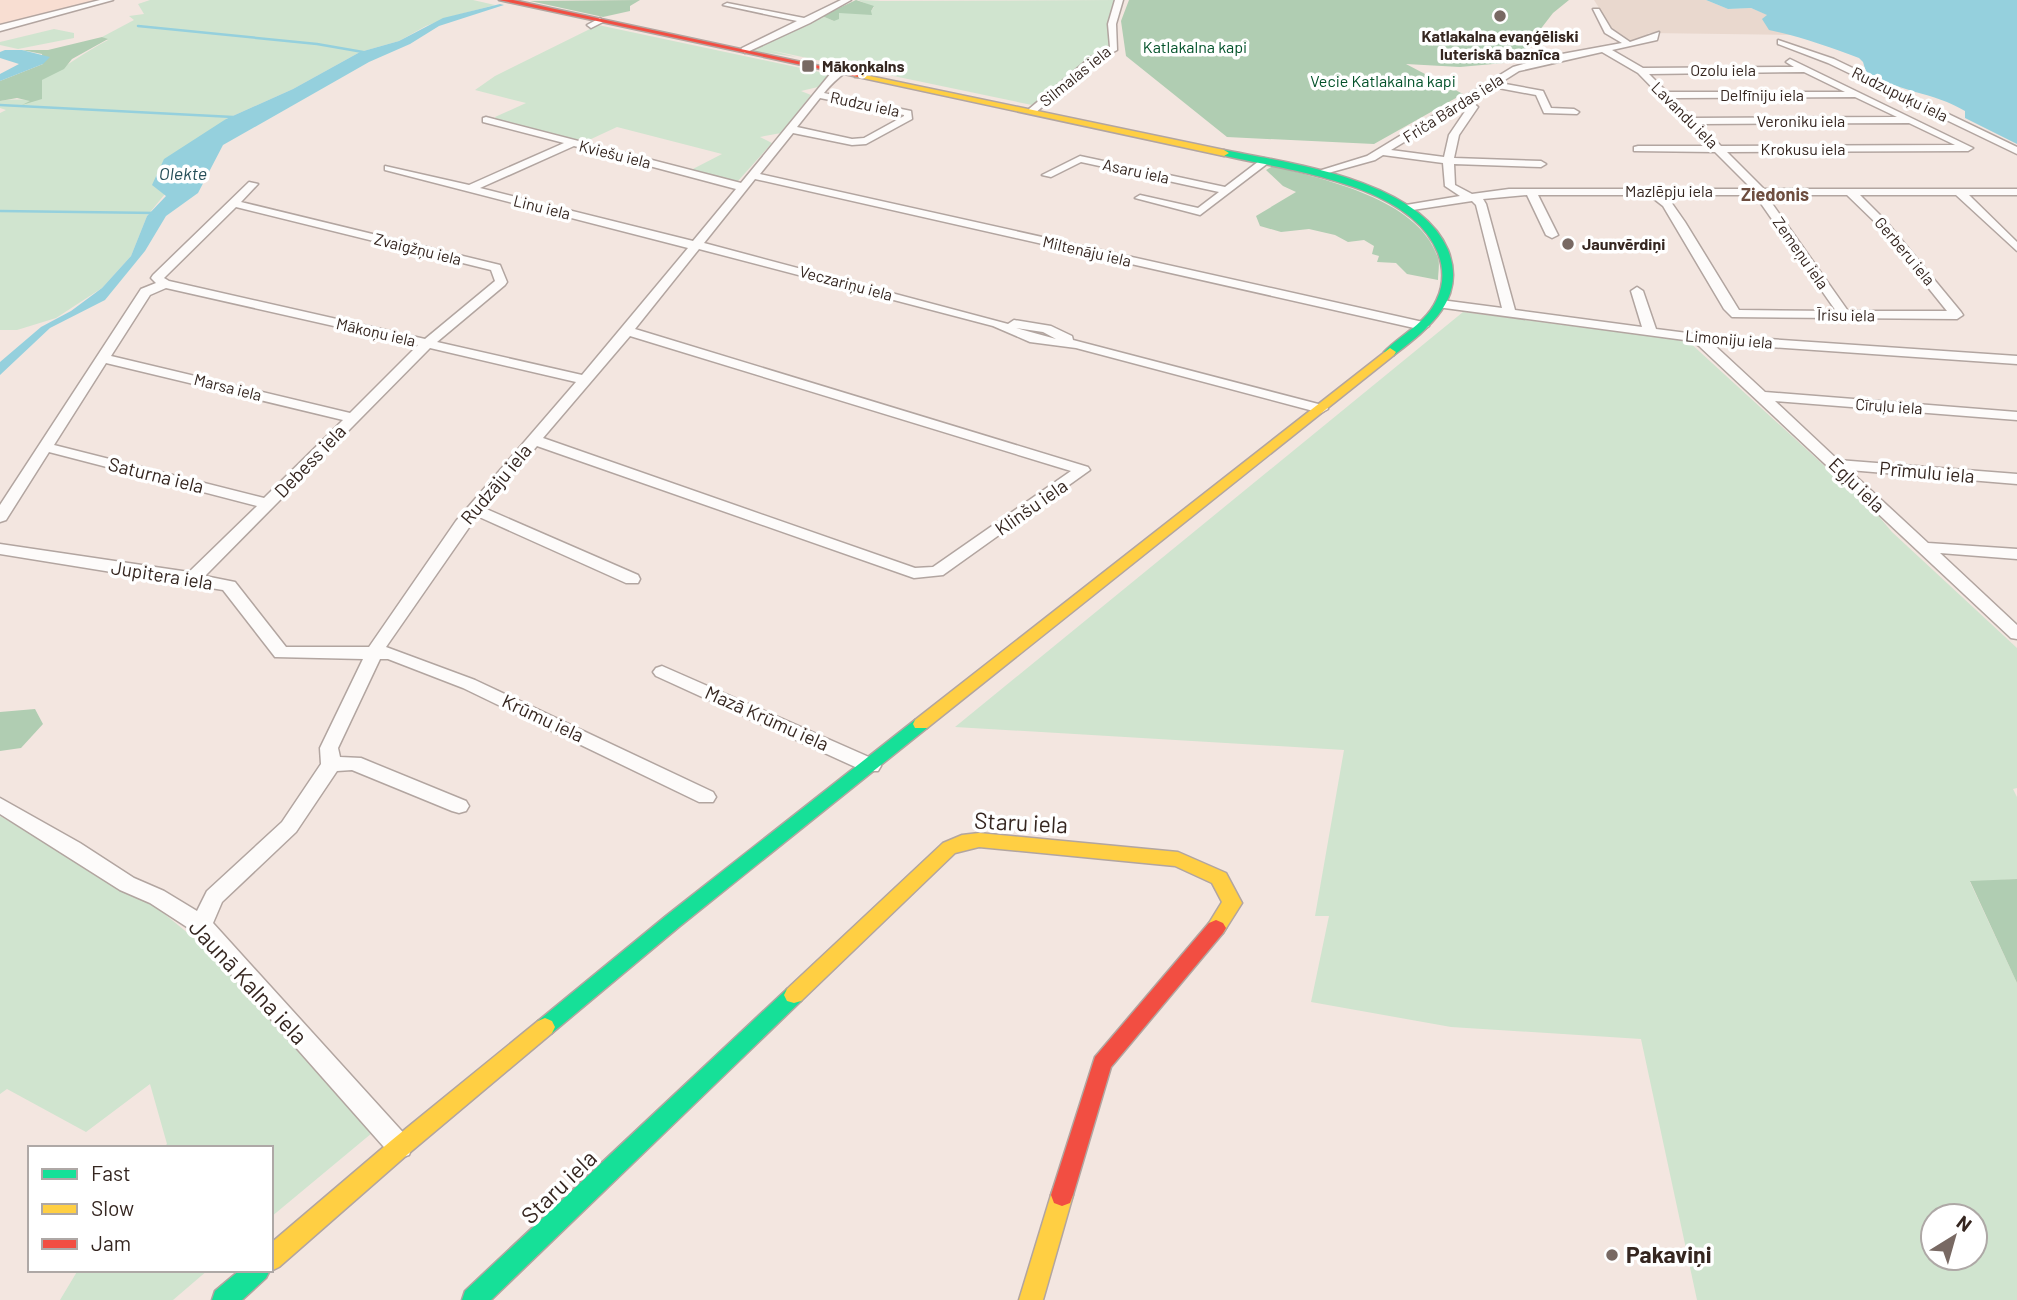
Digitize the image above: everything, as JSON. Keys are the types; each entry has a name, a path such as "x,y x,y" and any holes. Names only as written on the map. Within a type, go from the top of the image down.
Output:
{"main road":[{"path":"273,1257 400,1147 673,921 1321,410 1423,326 1447,294 1451,268 1441,245 1424,223 1406,208 1379,194 1317,173 1267,160 745,50 595,22 503,0"},
{"name":"Staru iela","path":"474,1300 949,848 979,841 1178,859 1219,878 1231,903 1215,929 1102,1063 1031,1300"},
{"path":"227,1299 256,1272"}],"street":[{"path":"0,28 109,0"},
{"path":"745,50 847,0"},
{"name":"Silmalas iela","path":"1032,111 1094,59 1114,48 1112,23 1119,0"},
{"path":"727,5 807,21"},
{"path":"1596,11 1608,31 1625,40 1627,45"},
{"name":"Friča Bārdas iela","path":"1317,173 1363,161 1383,152 1505,75 1532,64 1648,42 1656,33"},
{"name":"Rudzupuķu iela","path":"1781,42 1831,61 2017,151"},
{"name":"Lavandu iela","path":"1603,49 1641,71 1758,191"},
{"path":"1790,62 1910,120"},
{"name":"Ozolu iela","path":"1641,71 1806,70"},
{"name":"Rudzāju iela","path":"201,925 214,897 289,827 331,765 329,748 375,651 474,509 587,380 816,93 835,74 842,71"},
{"path":"1493,84 1541,93 1547,111 1574,112"},
{"name":"Rudzu iela","path":"782,135 866,141 909,117 908,113 816,93"},
{"name":"Delfīniju iela","path":"1665,95 1858,95"},
{"path":"1466,101 1473,107 1452,135 1448,161 1450,186 1480,204 1510,314"},
{"name":"Kviešu iela","path":"486,120 743,187"},
{"name":"Veroniku iela","path":"1691,121 1910,120"},
{"name":"Krokusu iela","path":"1638,149 1968,148 1910,120"},
{"path":"469,189 573,143"},
{"path":"1383,152 1448,161 1541,164"},
{"name":"Asaru iela","path":"1047,175 1080,159 1228,191"},
{"path":"1140,198 1200,212 1267,160"},
{"name":"Linu iela","path":"389,168 695,245"},
{"name":"Miltenāju iela","path":"752,175 1423,326"},
{"path":"165,284 157,278 159,274 253,184"},
{"path":"1956,190 2017,248"},
{"name":"Īrisu iela","path":"1650,191 1667,204 1730,310 1736,314 1957,315"},
{"name":"Zemeņu iela","path":"1758,191 1845,315"},
{"name":"Gerberu iela","path":"1849,191 1881,222 1957,315"},
{"path":"1531,192 1552,235"},
{"name":"Mazlēpju iela","path":"1406,208 1472,197 1531,192 2017,192"},
{"name":"Zvaigžņu iela","path":"232,203 496,268 501,282 427,344"},
{"name":"Veczariņu iela","path":"695,245 997,323 1024,337 1050,343 1076,344 1321,410"},
{"path":"0,517 145,292 165,284"},
{"name":"Mākoņu iela","path":"165,284 587,380"},
{"path":"1637,291 1650,331"},
{"name":"Limoniju iela","path":"1441,304 1695,338 2015,361"},
{"name":"Klinšu iela","path":"534,440 914,573 937,572 1083,470 627,331"},
{"name":"Egļu iela","path":"1695,338 1704,343 1836,464 2017,634"},
{"name":"Debess iela","path":"193,578 427,344"},
{"name":"Marsa iela","path":"104,358 352,418"},
{"name":"Cīruļu iela","path":"1760,396 2017,416"},
{"name":"Saturna iela","path":"45,447 268,504"},
{"name":"Prīmulu iela","path":"1836,464 2017,479"},
{"path":"474,509 632,579"},
{"path":"1922,547 2017,554"},
{"name":"Jupitera iela","path":"0,549 193,578 229,586 281,653 355,654 375,651"},
{"name":"Krūmu iela","path":"375,651 390,653 469,684 706,797"},
{"name":"Mazā Krūmu iela","path":"662,672 871,766"},
{"path":"331,765 354,763 459,806"},
{"name":"Jaunā Kalna iela","path":"0,805 127,884 157,897 201,925 400,1147"}],"shaded area":[{"path":"0,0 102,0 0,25"},
{"path":"1594,0 1706,0 1728,9 1751,8 1768,15 1769,29 1795,35 1648,33 1652,37 1631,42 1614,32"}],"green space":[{"path":"150,0 473,0 495,5 453,16 426,26 399,41 360,52 293,89 226,119 147,216 131,256 102,288 56,318 17,330 0,330 0,113 6,110 0,108 0,101 42,99 41,80 108,40 102,37 134,20 129,16 144,14 138,4"},
{"path":"640,0 630,6 630,11 603,17 530,1"},
{"path":"856,0 874,6 872,15 839,13 839,19 834,21 822,16"},
{"path":"858,0 1117,0 1109,25 1110,47 1032,105 769,50 797,57 753,51 756,47 822,16 834,21 838,13 871,11 874,7"},
{"path":"1129,0 1569,0 1553,13 1515,62 1460,67 1406,64 1463,94 1374,144 1227,137 1126,56 1121,21"},
{"path":"598,25 829,74 818,87 801,91 811,95 781,133 760,137 772,143 738,181 727,181 689,171 722,154 617,127 589,140 589,144 584,143 586,139 568,140 497,121 495,117 526,103 475,90 495,76"},
{"path":"54,29 74,33 74,38 18,49 0,45 0,42"},
{"path":"102,37 108,39 72,59 64,69 42,80 42,99 22,105 30,101 17,98 0,101 0,81 43,64 42,54 22,50 48,50"},
{"path":"1273,166 1368,195 1412,221 1428,238 1438,258 1438,280 1407,274 1396,263 1377,262 1379,256 1372,254 1374,246 1364,240 1348,242 1335,235 1309,229 1281,232 1260,226 1256,216 1296,192 1283,186 1266,170"},
{"path":"1463,312 1688,341 1876,513 1892,532 2017,648 2017,788 2013,789 2017,797 2017,879 1970,882 2017,983 2017,1300 1697,1300 1641,1039 1451,1027 1311,1002 1329,916 1315,916 1344,750 955,727"},
{"path":"35,709 43,724 21,748 0,751 0,712"},
{"path":"0,816 151,903 216,956 372,1133 273,1215 273,1146 165,1146 167,1144 150,1084 86,1132 7,1089 0,1094"},
{"path":"2017,879 2017,983 1970,881"},
{"path":"77,1272 206,1272 173,1300 60,1300"}],"water":[{"path":"1706,0 2017,0 2017,144 1965,118 1965,111 1953,105 1878,79 1866,72 1859,58 1769,30 1762,19 1767,15 1751,8 1728,9"},
{"name":"Olekte","path":"504,5 439,26 410,44 369,62 223,145 198,193 166,216 145,251 105,300 50,328 0,375 0,362 41,327 71,311 102,288 131,256 147,216 166,196 152,185 164,159 226,119 293,89 360,52 399,41 443,18"},
{"path":"22,50 50,57 43,64 0,81 0,74 19,64 0,58 0,52"}],"waterway":[{"path":"138,26 317,44 363,52"},
{"path":"0,105 233,117"},
{"path":"0,211 157,213"}],"traffic: fast":[{"path":"1224,153 1354,184 1388,198 1417,216 1437,238 1448,264 1448,282 1443,299 1427,321 1390,352"},
{"path":"545,1027 673,921 921,724"},
{"path":"474,1300 794,995"},
{"path":"224,1300 256,1272"}],"traffic: slow":[{"path":"858,75 1224,153"},
{"path":"921,724 1390,352"},
{"path":"794,995 949,848 962,842 979,840 1178,859 1219,878 1232,903 1216,928"},
{"path":"273,1257 545,1027"},
{"path":"1031,1300 1062,1195"}],"traffic: jam":[{"path":"503,0 858,75"},
{"path":"1062,1195 1102,1063 1216,928"}],"place":[{"name":"Katlakalna evaņģēliski luteriskā baznīca","path":"1500,16"},
{"name":"Mākoņkalns","path":"808,66"},
{"name":"Jaunvērdiņi","path":"1568,244"},
{"name":"Pakaviņi","path":"1612,1255"}],"district":[{"name":"Ziedonis","path":"1775,195"}],"park label":[{"name":"Katlakalna kapi","path":"1195,47"},
{"name":"Vecie Katlakalna kapi","path":"1383,81"}]}
